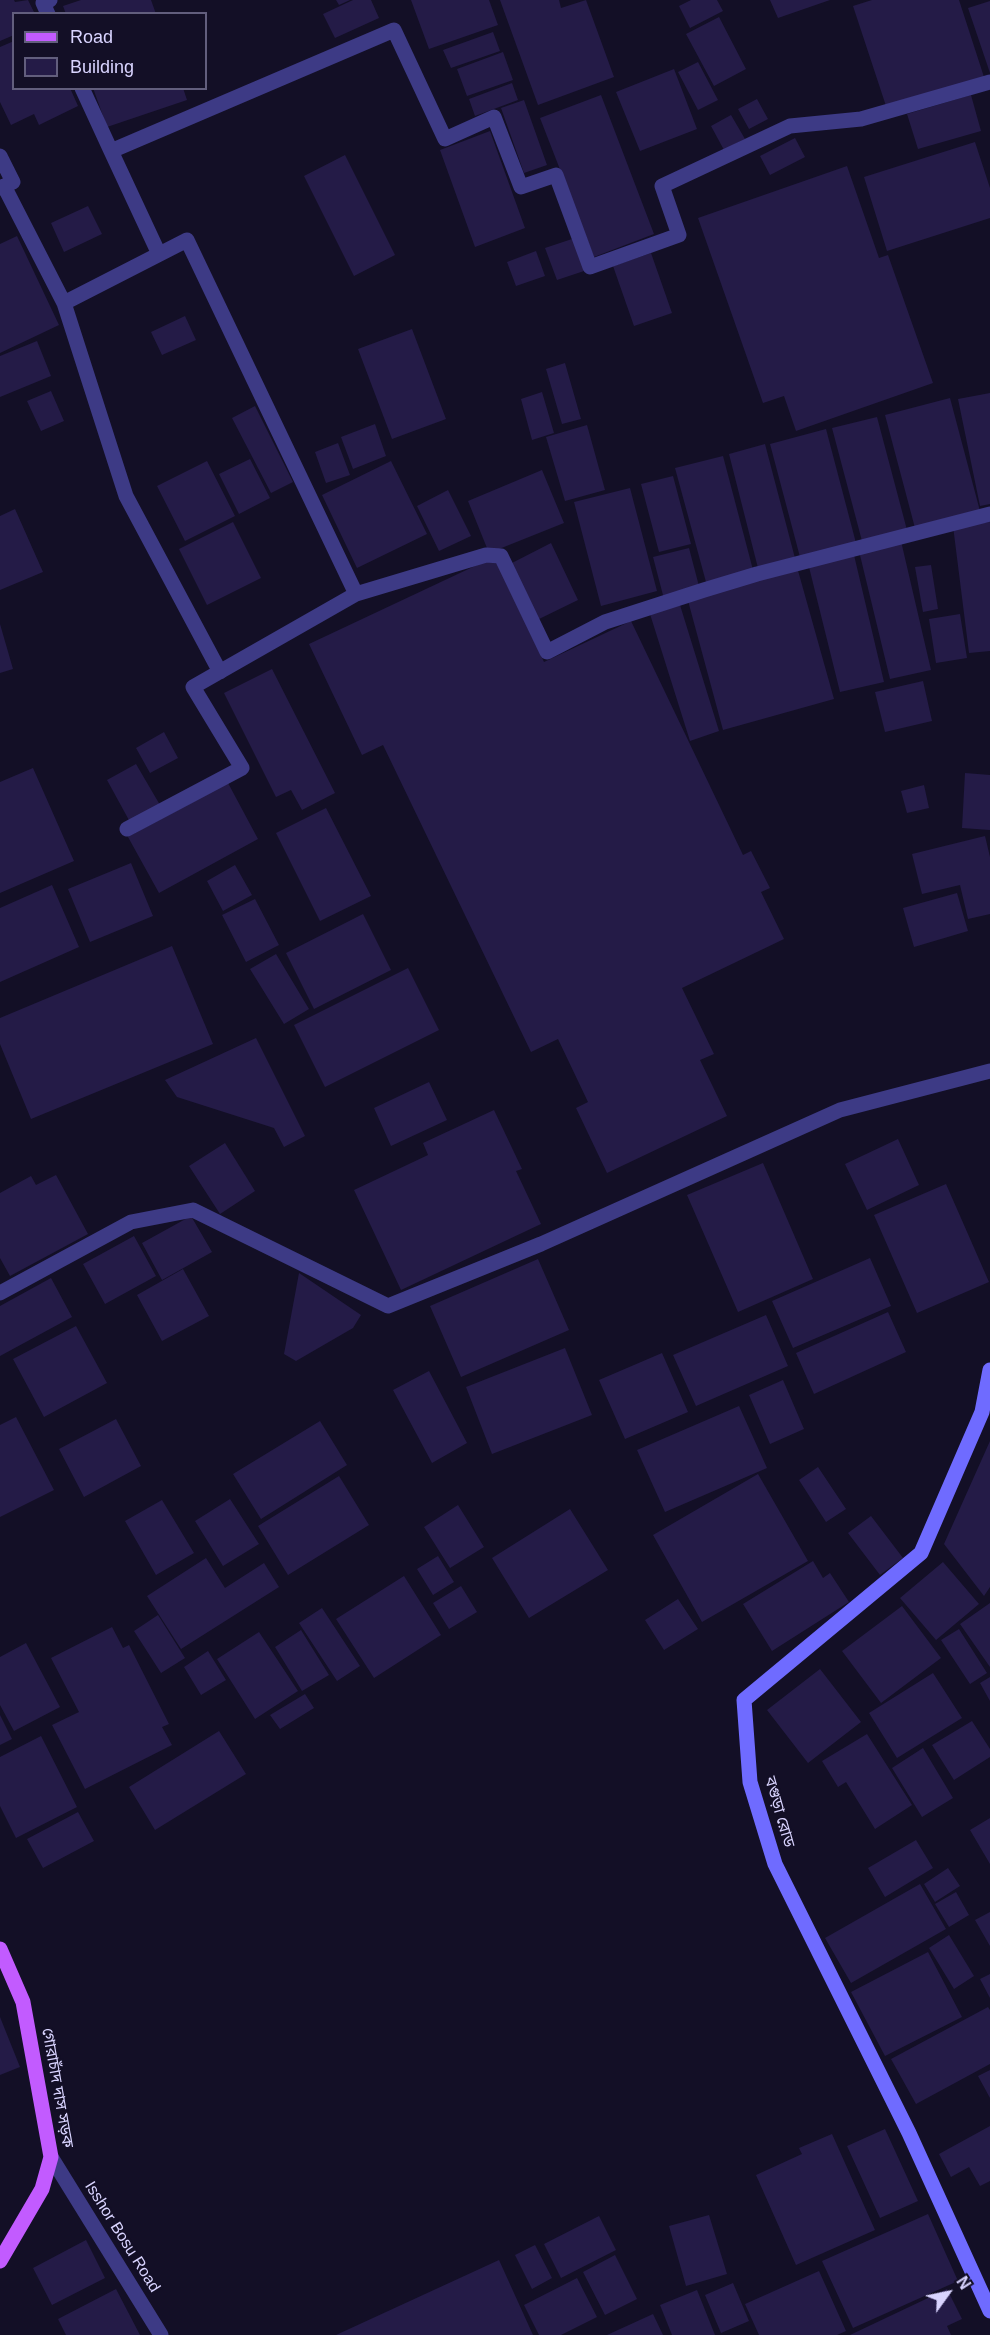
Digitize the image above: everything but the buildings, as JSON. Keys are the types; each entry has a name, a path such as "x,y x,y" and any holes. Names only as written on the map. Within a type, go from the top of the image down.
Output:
{"main road":[{"name":"বগুড়া রোড","path":"990,1370 982,1412 921,1553 744,1700 750,1782 775,1864 909,2133 990,2311"},
{"name":"গোরাচাঁদ দাস সড়ক","path":"0,1949 23,2002 51,2157 42,2189 0,2262"}],"street":[{"path":"47,12 43,3 50,0"},
{"path":"111,151 394,30 445,139 494,117 521,188 556,175 590,267 679,235 662,186 790,126 861,119 990,82"},
{"path":"83,90 159,254"},
{"path":"0,156 13,182 2,187 64,303 126,496 220,672"},
{"path":"64,303 187,240 356,594"},
{"path":"127,829 242,768 193,687 356,594 486,555 501,556 547,652 605,622 704,590 757,574 990,514"},
{"path":"0,1293 132,1222 194,1210 388,1306 541,1244 840,1110 990,1071"},
{"name":"Isshor Bosu Road","path":"51,2157 161,2335"}]}
